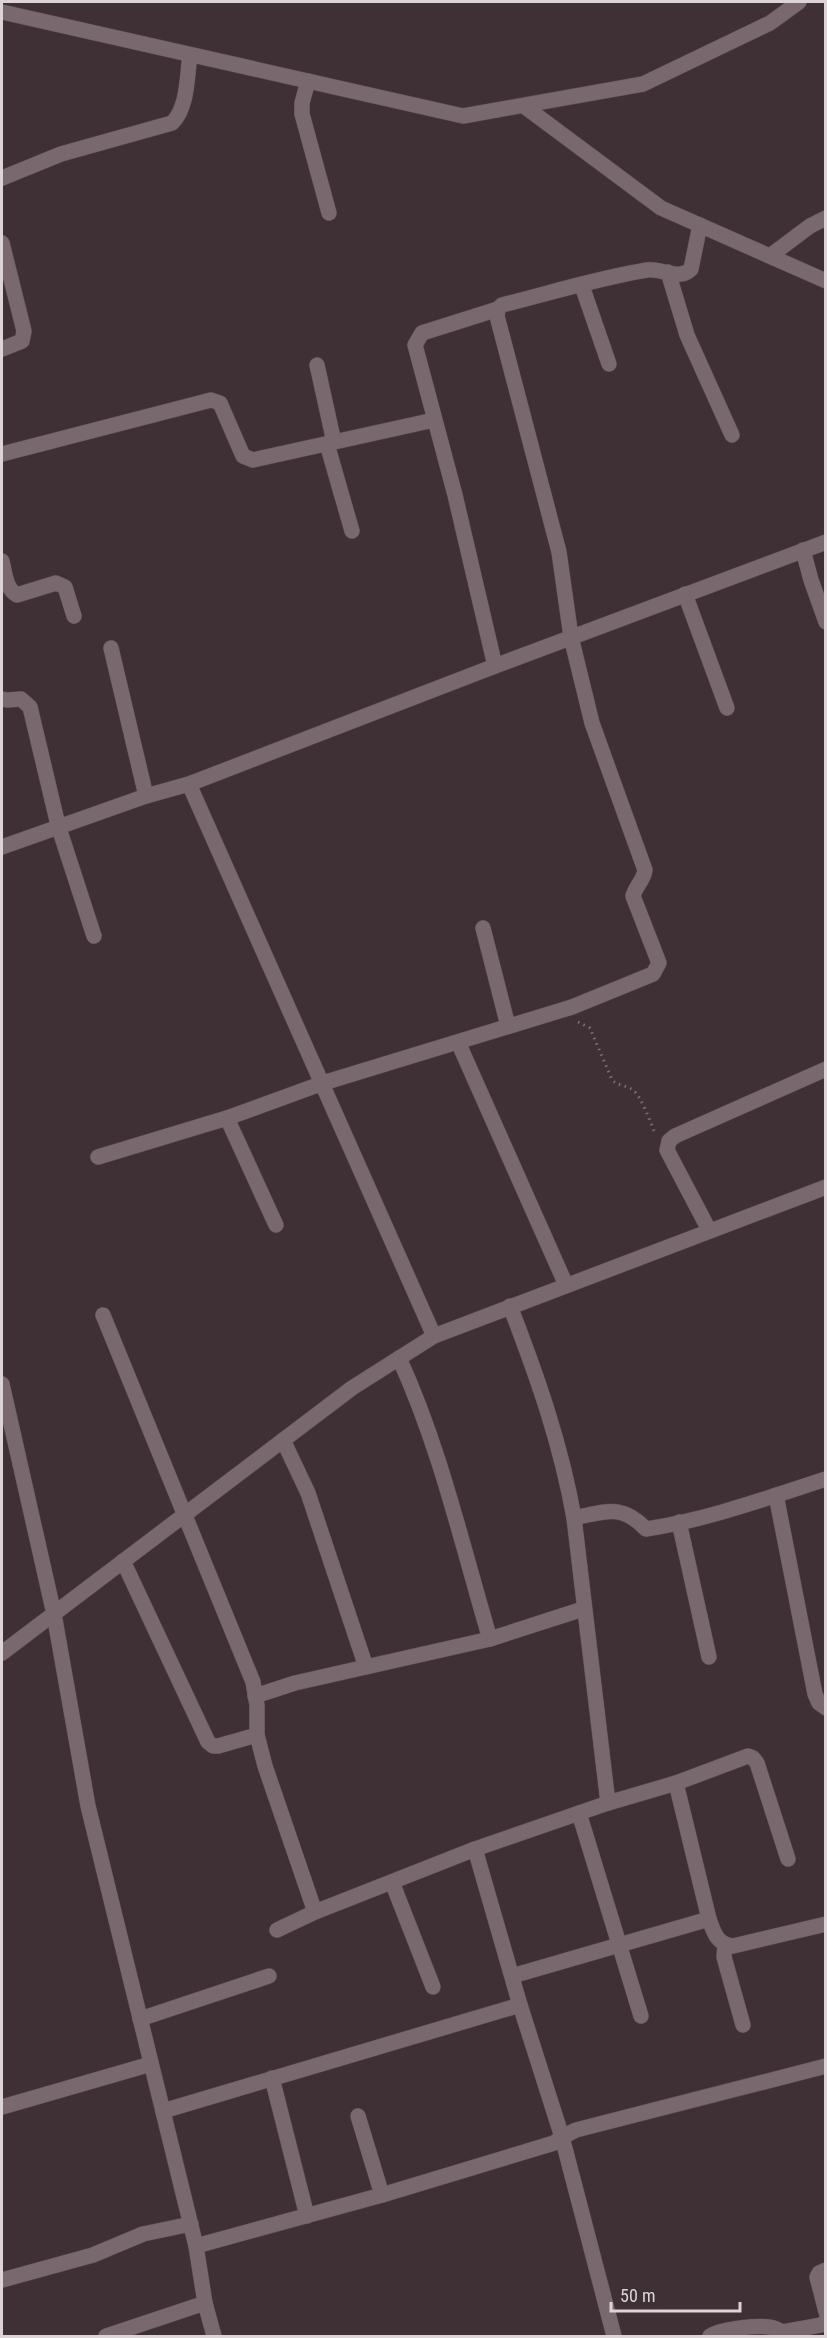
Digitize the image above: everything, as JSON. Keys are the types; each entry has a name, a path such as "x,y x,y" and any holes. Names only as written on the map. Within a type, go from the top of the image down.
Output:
{"street":[{"path":"2,12 463,116 643,84 770,23 799,2"},
{"path":"2,178 61,154 172,123 178,118 181,109 190,55"},
{"path":"308,81 302,103 302,114 329,213"},
{"path":"524,106 661,208 825,281"},
{"path":"770,256 810,226 825,218"},
{"path":"495,666 455,495 417,354 415,345 418,338 422,333 498,309 502,305 648,270 687,273 691,269 700,225"},
{"path":"2,243 24,331 22,341 2,348"},
{"path":"668,272 687,335 732,435"},
{"path":"582,286 609,364"},
{"path":"98,1158 227,1118 323,1083 557,1011 653,974 659,963 633,896 645,870 599,747 571,637 560,552 497,316 498,309"},
{"path":"317,365 330,443 352,531"},
{"path":"2,454 211,400 220,403 243,456 253,460 434,420"},
{"path":"2,847 58,825 189,784 825,542"},
{"path":"803,550 825,622"},
{"path":"2,561 12,593 16,595 56,583 62,585 65,587 74,616"},
{"path":"685,594 728,708"},
{"path":"111,648 146,796"},
{"path":"2,699 21,699 30,707 58,825 94,936"},
{"path":"189,784 434,1336"},
{"path":"483,928 508,1026"},
{"path":"458,1042 566,1285"},
{"path":"709,1230 668,1150 669,1141 675,1136 825,1069"},
{"path":"227,1118 276,1224"},
{"path":"2,1653 352,1388 434,1336 825,1187"},
{"path":"510,1306 552,1423 566,1473 574,1518 583,1609 608,1803"},
{"path":"103,1315 253,1682 257,1735 265,1766 315,1912"},
{"path":"399,1358 415,1393 428,1431 490,1639"},
{"path":"2,1392 54,1614 88,1806 191,2224 214,2337"},
{"path":"283,1440 308,1493 366,1667"},
{"path":"574,1518 616,1510 634,1517 646,1529 776,1495 825,1479"},
{"path":"776,1495 815,1694 819,1703 825,1708"},
{"path":"679,1522 709,1657"},
{"path":"123,1561 208,1742 213,1746 218,1746 257,1735"},
{"path":"255,1696 295,1683 490,1639 583,1609"},
{"path":"277,1930 315,1912 475,1849 608,1803 676,1783 748,1756 757,1763 788,1859"},
{"path":"676,1783 709,1919 716,1939 725,1945 733,1946 825,1924"},
{"path":"579,1813 640,2016"},
{"path":"475,1849 520,2005 562,2137 614,2337"},
{"path":"392,1882 433,1987"},
{"path":"512,1976 709,1919"},
{"path":"725,1945 724,1957 743,2025"},
{"path":"140,2019 269,1976"},
{"path":"163,2111 520,2005"},
{"path":"2,2107 151,2064"},
{"path":"196,2246 382,2195 554,2144 576,2130 825,2066"},
{"path":"272,2078 307,2216"},
{"path":"358,2116 382,2195"},
{"path":"2,2280 93,2254 143,2234 191,2224"},
{"path":"825,2270 817,2277 825,2312"},
{"path":"105,2337 206,2303"},
{"path":"710,2337 718,2332 749,2328 774,2328 784,2334 821,2325 825,2321"}],"path":[{"path":"557,1011 590,1028 612,1080 619,1086 628,1087 635,1092 657,1136 669,1141"}]}
